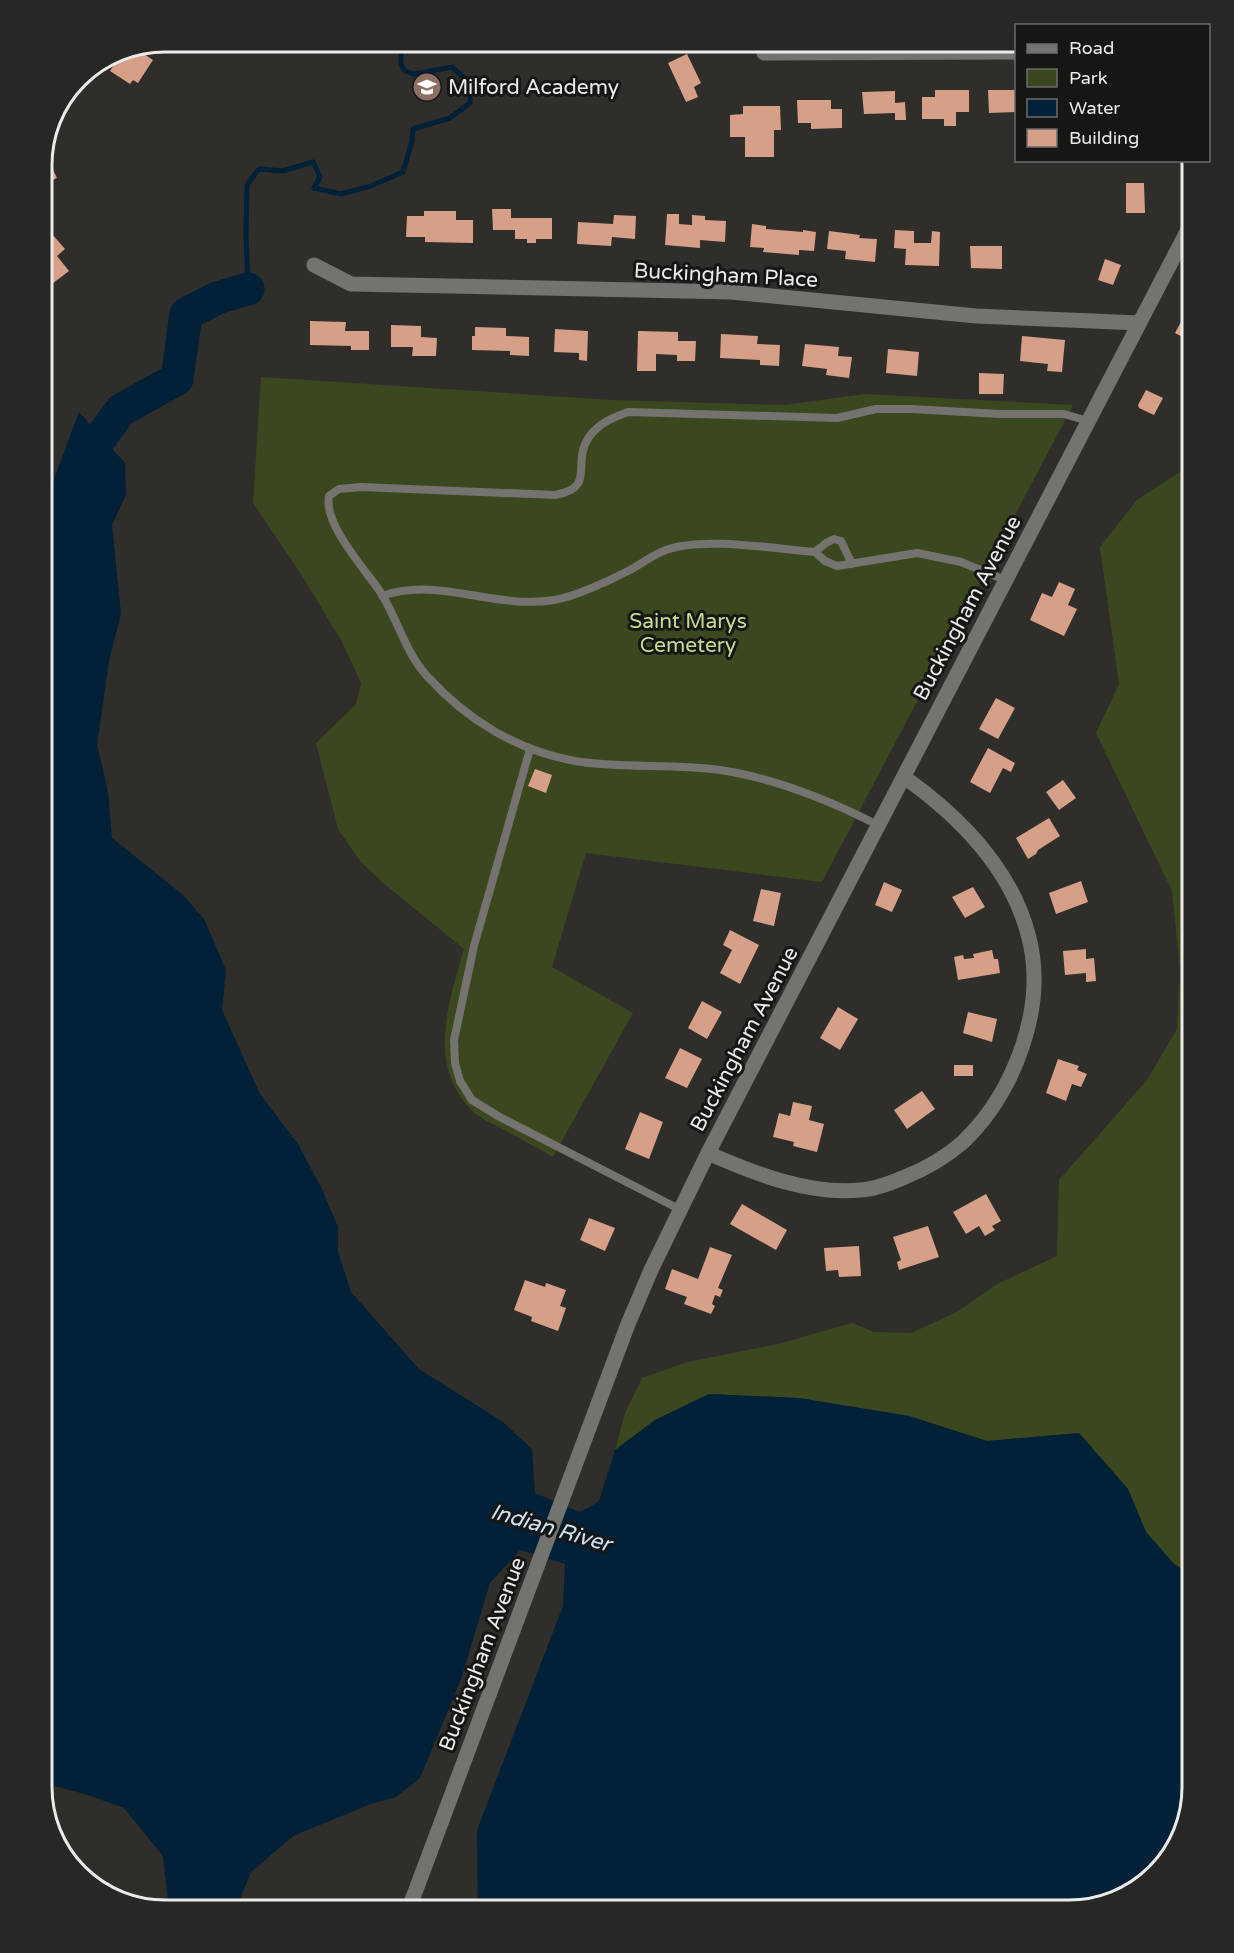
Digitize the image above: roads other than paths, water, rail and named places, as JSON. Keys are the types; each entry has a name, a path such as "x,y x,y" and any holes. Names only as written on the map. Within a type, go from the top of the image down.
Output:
{"main road":[{"name":"Buckingham Avenue","path":"412,1900 628,1324 679,1209 1182,241"},
{"name":"Buckingham Place","path":"314,265 351,284 731,292 976,316 1139,324"},
{"path":"708,1153 731,1164 778,1180 832,1190 863,1190 895,1181 939,1160 962,1142 975,1128 1006,1085 1019,1056 1028,1026 1033,995 1033,966 1029,935 1013,893 989,854 927,793 904,777"}],"lane":[{"path":"878,825 810,795 760,778 699,768 575,761 530,749 497,734 455,704 426,675 406,645 382,596 332,523 327,506 328,496 339,489 361,487 555,495 567,493 573,490 580,480 582,454 588,438 604,421 628,412 837,418 876,409 911,409 1000,414 1064,414 1088,421"},
{"path":"815,552 834,539 841,541 852,564"},
{"path":"382,596 407,589 448,591 525,602 555,600 627,571 665,550 696,543 815,552 825,561 837,566 917,554 961,562 1005,580"},
{"path":"530,749 458,1010 453,1040 455,1063 460,1081 472,1100 498,1116 679,1209"}],"water":[{"name":"Indian River","path":"79,412 125,463 126,495 112,525 121,614 109,661 97,745 108,791 112,838 183,895 204,919 226,970 222,1010 260,1094 298,1144 321,1187 338,1227 338,1252 351,1292 419,1369 503,1422 532,1449 535,1493 579,1512 599,1501 615,1450 655,1420 709,1394 799,1398 909,1416 987,1441 1079,1433 1128,1489 1146,1532 1174,1564 1182,1569 1181,1802 1173,1831 1166,1844 1143,1872 1119,1889 1083,1900 478,1900 477,1830 563,1606 565,1564 520,1550 490,1583 461,1679 420,1778 396,1797 371,1804 293,1836 251,1872 240,1900 168,1900 163,1856 124,1808 52,1786 53,482"}],"waterway":[{"path":"248,289 247,185 259,169 283,171 313,162 320,177 314,188 341,194 371,186 403,172 413,129 450,118 470,103 470,90 467,82 452,67 414,74 405,71 401,65 401,53"},
{"path":"101,437 121,410 177,379 186,314 217,298 248,289"}],"place":[{"name":"Milford Academy","path":"427,87"}],"park label":[{"name":"Saint Marys Cemetery","path":"688,633"}]}
